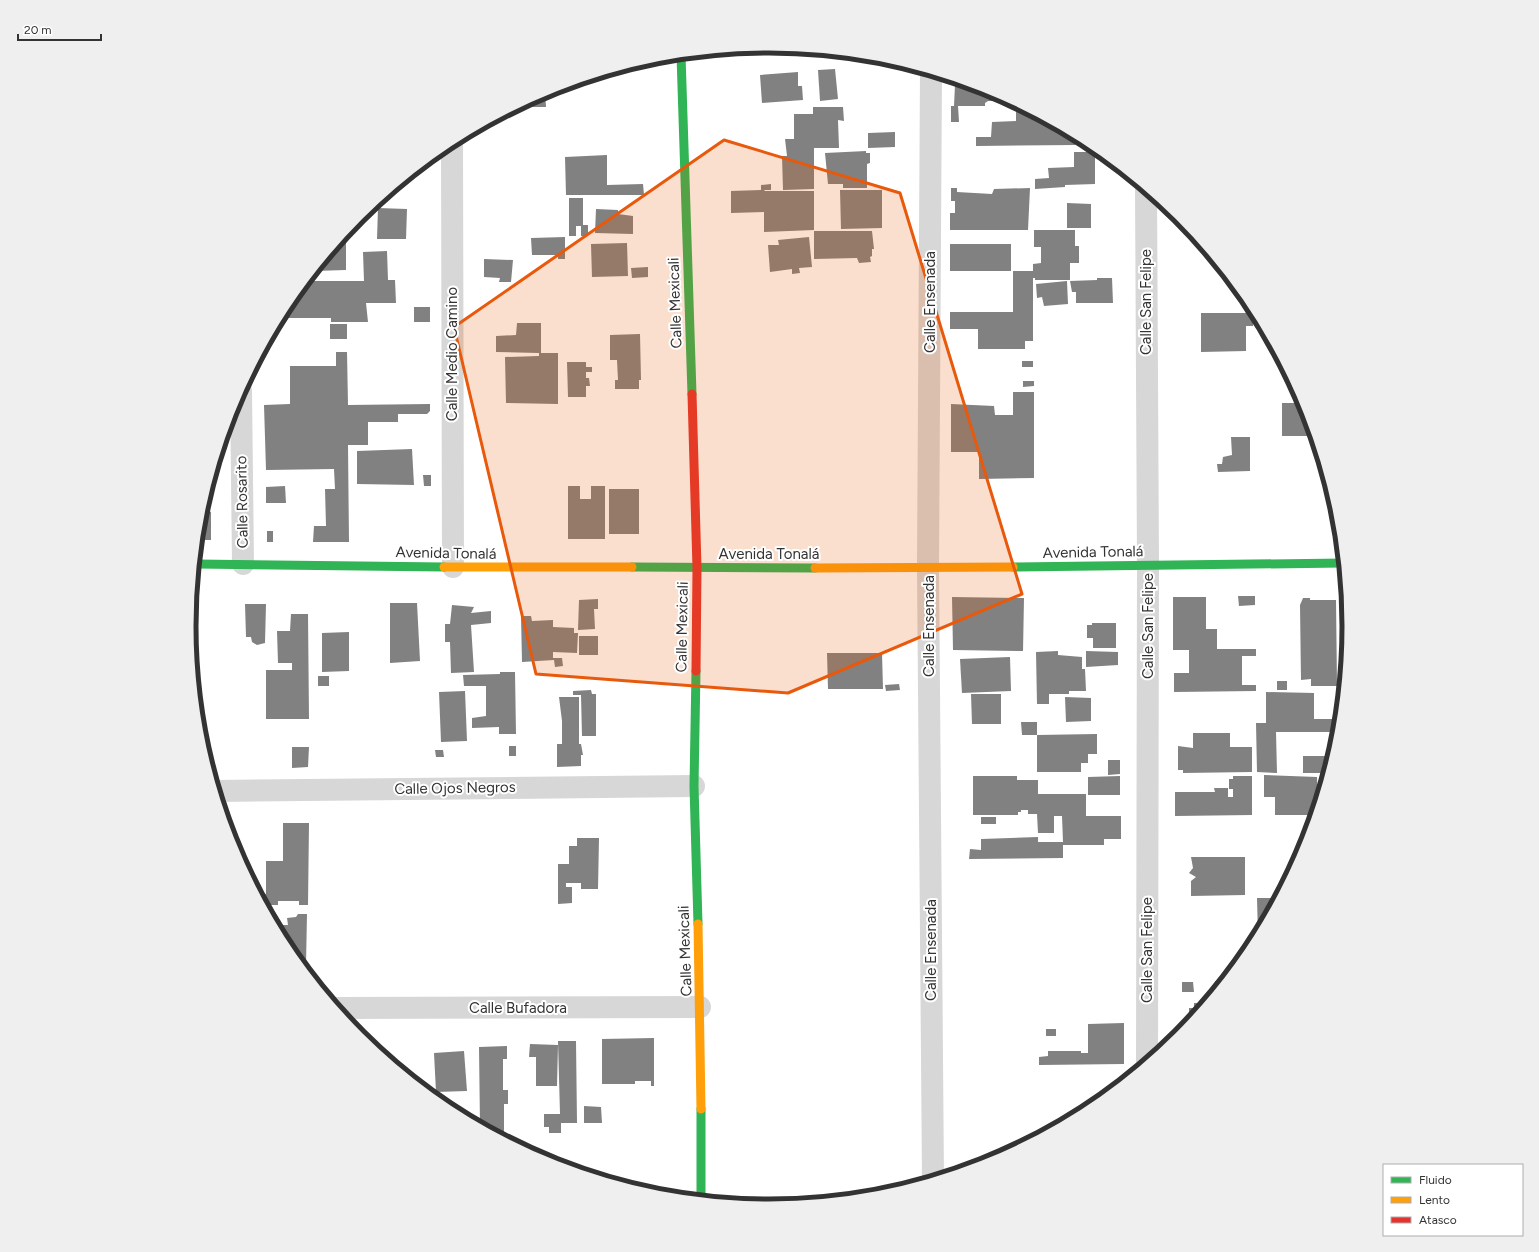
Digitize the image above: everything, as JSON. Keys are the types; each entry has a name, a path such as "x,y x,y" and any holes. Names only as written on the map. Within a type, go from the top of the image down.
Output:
{"street":[{"name":"Calle Mexicali","path":"681,60 697,568 694,786 700,1007 701,1195"},
{"name":"Calle Ensenada","path":"931,77 928,568 933,1175"},
{"name":"Calle Medio Camino","path":"452,149 453,567"},
{"name":"Calle San Felipe","path":"1146,194 1148,565 1146,1058"},
{"name":"Calle Rosarito","path":"241,405 243,564"},
{"name":"Avenida Tonalá","path":"200,564 453,567 928,568 1339,563"},
{"name":"Calle Ojos Negros","path":"221,791 694,786"},
{"name":"Calle Bufadora","path":"343,1008 700,1007"}],"highlighted area":[{"path":"724,140 900,193 1022,594 788,693 536,674 454,327"}],"building":[{"path":"831,57 850,59 831,59"},
{"path":"835,69 838,99 820,101 818,70"},
{"path":"798,72 798,86 802,86 803,100 762,103 760,75"},
{"path":"955,85 959,85 997,101 988,101 985,103 985,106 958,106 959,122 951,122 951,106 954,106"},
{"path":"545,99 546,107 527,107"},
{"path":"813,107 843,107 844,121 838,120 839,148 814,148 814,189 783,190 782,156 787,156 785,139 794,139 794,114 813,114"},
{"path":"1016,109 1056,130 1075,142 1075,145 976,146 976,137 991,137 992,122 1016,121"},
{"path":"895,132 895,147 868,148 868,133"},
{"path":"866,151 866,153 870,153 870,163 867,164 867,188 843,188 843,184 828,184 825,153"},
{"path":"1074,152 1091,152 1095,155 1095,184 1065,185 1065,187 1035,189 1035,179 1049,178 1048,168 1074,167"},
{"path":"607,155 607,185 643,184 644,195 566,195 565,157"},
{"path":"771,184 771,190 764,190 765,191 814,191 814,230 764,232 764,212 731,213 731,191 761,190 761,185"},
{"path":"951,188 957,188 957,192 992,194 994,189 1030,188 1028,230 950,230 950,213 955,213 955,201 951,201"},
{"path":"840,190 882,190 882,228 841,229"},
{"path":"569,198 583,198 583,225 588,225 588,236 581,236 581,226 576,226 576,236 569,236"},
{"path":"1067,203 1091,204 1091,228 1067,228"},
{"path":"378,208 407,209 406,239 377,239"},
{"path":"596,209 618,210 618,214 633,216 633,234 595,233"},
{"path":"1034,230 1075,230 1075,246 1079,246 1079,263 1070,263 1070,280 1035,280 1035,278 1033,278 1033,341 1025,341 1025,349 978,349 978,329 950,329 950,312 1013,312 1013,271 1033,271 1033,264 1041,263 1041,247 1034,247"},
{"path":"814,231 872,231 874,249 872,249 872,256 870,257 871,262 859,263 857,258 814,259"},
{"path":"565,237 565,259 558,259 558,255 532,255 531,238"},
{"path":"809,237 812,267 799,268 800,273 792,274 792,269 770,272 768,245 779,245 778,240"},
{"path":"346,240 346,270 320,271"},
{"path":"627,243 628,276 592,277 591,244"},
{"path":"950,244 1011,244 1011,271 950,271"},
{"path":"387,251 388,280 395,280 396,303 366,303 368,322 331,322 331,318 287,318 312,281 364,281 363,252"},
{"path":"484,259 513,260 511,282 499,282 500,278 484,277"},
{"path":"648,267 648,277 632,278 631,268"},
{"path":"1097,278 1112,278 1113,303 1076,303 1076,292 1072,292 1070,281 1097,280"},
{"path":"1067,281 1068,304 1044,306 1042,297 1037,298 1036,284"},
{"path":"414,307 430,307 430,322 414,322"},
{"path":"1245,310 1247,310 1253,319 1253,326 1246,326 1246,351 1201,352 1201,313 1246,313"},
{"path":"517,323 541,323 541,353 558,353 558,404 506,403 505,357 539,356 539,353 496,352 496,336 516,335"},
{"path":"330,324 347,324 347,339 330,339"},
{"path":"640,334 641,380 639,380 639,389 615,389 615,380 618,380 617,360 610,360 610,335"},
{"path":"336,352 347,352 348,405 430,404 430,411 427,414 398,414 398,422 368,422 368,445 348,445 349,542 313,542 314,526 326,526 325,489 335,489 334,469 266,470 264,405 290,404 290,366 336,366"},
{"path":"1022,361 1033,361 1033,367 1022,367"},
{"path":"567,362 586,362 586,367 592,367 592,372 586,372 586,378 589,378 590,386 586,386 586,397 568,397"},
{"path":"1023,381 1034,381 1034,386 1023,387"},
{"path":"1013,392 1034,392 1034,478 979,479 979,452 951,452 951,404 994,406 995,415 1013,415"},
{"path":"1282,403 1297,403 1310,436 1282,436"},
{"path":"1231,437 1250,437 1250,471 1218,472 1217,464 1222,464 1223,457 1232,455"},
{"path":"412,449 414,485 357,484 357,451"},
{"path":"423,475 431,475 431,486 424,486"},
{"path":"285,486 286,503 266,503 266,487"},
{"path":"568,486 580,486 580,499 591,499 591,486 605,486 605,539 568,539"},
{"path":"609,489 639,489 639,534 609,534"},
{"path":"209,511 211,512 211,540 203,540"},
{"path":"267,531 273,531 273,542 267,542"},
{"path":"1238,596 1255,596 1255,605 1239,606"},
{"path":"952,597 1024,598 1023,651 953,650"},
{"path":"1173,597 1206,597 1206,629 1217,629 1217,649 1256,649 1256,656 1242,656 1242,685 1256,685 1256,691 1174,692 1174,673 1189,673 1189,650 1173,650"},
{"path":"1303,598 1310,598 1310,600 1336,600 1337,686 1311,686 1311,679 1301,680 1300,605"},
{"path":"598,599 598,609 594,609 595,629 578,630 579,600"},
{"path":"390,603 417,603 420,661 390,663"},
{"path":"245,604 266,604 265,643 257,645 252,642 251,637 246,637"},
{"path":"452,605 474,607 471,613 491,611 491,623 471,625 474,672 451,673 450,642 445,642 445,624 450,624"},
{"path":"291,614 308,614 309,719 266,719 266,670 292,670 292,663 278,663 277,631 290,631"},
{"path":"521,616 531,616 532,621 553,620 553,627 574,628 574,633 578,633 577,653 553,652 553,658 562,658 563,666 555,667 554,660 522,662"},
{"path":"1092,623 1116,623 1116,648 1093,648 1093,638 1087,638 1087,625 1092,625"},
{"path":"349,632 349,671 322,672 322,633"},
{"path":"579,636 598,636 598,655 579,655"},
{"path":"1058,651 1058,655 1082,657 1082,669 1085,669 1086,691 1069,691 1069,694 1049,694 1049,704 1037,704 1036,652"},
{"path":"1086,651 1118,652 1118,665 1086,667"},
{"path":"827,653 882,653 883,689 828,689"},
{"path":"1010,657 1011,691 962,693 960,659"},
{"path":"500,672 515,672 516,734 499,734 499,727 472,728 472,718 486,716 486,686 464,686 463,675 500,674"},
{"path":"318,676 329,676 329,686 318,686"},
{"path":"1277,681 1287,681 1287,690 1277,690"},
{"path":"899,684 900,690 886,691 885,685"},
{"path":"591,690 592,694 596,694 596,736 582,736 581,695 573,695 573,691"},
{"path":"465,691 467,741 441,742 439,692"},
{"path":"1266,692 1314,693 1314,719 1335,719 1332,732 1276,732 1277,773 1257,772 1256,723 1266,723"},
{"path":"971,694 1001,694 1001,724 972,724"},
{"path":"559,697 579,697 579,744 581,744 583,755 581,755 581,766 557,767 557,744 562,744 562,721"},
{"path":"1065,697 1091,698 1091,721 1066,722"},
{"path":"1021,722 1037,722 1037,735 1022,735"},
{"path":"1193,733 1230,733 1230,747 1252,747 1252,772 1183,773 1183,770 1178,770 1178,746 1193,748"},
{"path":"1097,734 1097,754 1088,754 1088,763 1081,763 1081,772 1037,772 1037,735"},
{"path":"509,746 516,746 516,756 509,756"},
{"path":"292,747 309,747 308,767 292,768"},
{"path":"435,750 443,750 444,757 436,757"},
{"path":"1303,756 1327,756 1323,773 1303,773"},
{"path":"1108,760 1120,760 1120,774 1108,775"},
{"path":"1264,775 1317,777 1318,792 1310,815 1275,815 1275,797 1264,797"},
{"path":"973,776 1017,776 1017,780 1038,780 1038,794 1086,794 1086,816 1121,816 1121,839 1104,839 1104,845 1063,845 1063,858 969,859 970,849 981,850 981,839 1038,837 1038,842 1063,842 1062,816 1054,816 1054,833 1038,833 1037,814 1028,814 1028,810 1021,810 1021,812 1018,812 1018,815 973,815"},
{"path":"1120,776 1120,795 1088,795 1088,777"},
{"path":"1233,776 1252,776 1252,815 1175,816 1175,792 1215,792 1214,788 1228,788 1228,797 1233,797 1233,789 1229,789 1229,779 1233,779"},
{"path":"981,817 996,817 996,824 981,824"},
{"path":"283,823 309,823 308,905 299,905 299,901 278,901 278,905 269,905 264,894 266,894 266,861 283,861"},
{"path":"577,838 599,838 598,889 581,889 581,883 566,883 566,887 572,887 572,903 558,904 558,864 569,864 569,846 577,846"},
{"path":"1191,857 1245,857 1245,895 1191,896 1191,881 1196,877 1189,873 1193,868"},
{"path":"1257,898 1274,898 1266,913 1258,926"},
{"path":"298,914 307,914 306,962 281,925 288,925 287,918 296,917"},
{"path":"1215,981 1219,981 1214,987"},
{"path":"1182,982 1193,982 1194,992 1182,992"},
{"path":"1194,1003 1201,1003 1189,1016 1189,1008 1194,1008"},
{"path":"1124,1023 1124,1064 1039,1065 1039,1057 1048,1056 1048,1051 1081,1051 1081,1053 1088,1053 1088,1024"},
{"path":"1046,1029 1056,1029 1056,1036 1046,1036"},
{"path":"654,1038 654,1086 651,1086 651,1081 635,1081 635,1084 602,1084 602,1039"},
{"path":"558,1041 576,1041 577,1123 561,1123 561,1133 549,1133 549,1127 544,1127 544,1114 560,1114"},
{"path":"530,1044 558,1045 557,1086 536,1086 536,1057 529,1057"},
{"path":"507,1046 507,1059 503,1059 503,1090 508,1090 508,1104 504,1104 504,1133 480,1120 479,1047"},
{"path":"464,1051 467,1091 436,1091 434,1053"},
{"path":"584,1106 601,1107 602,1123 584,1123"}],"traffic: fast":[{"path":"681,60 692,394"},
{"path":"1013,567 1339,563"},
{"path":"200,564 444,567"},
{"path":"632,567 815,568"},
{"path":"696,671 694,786 698,924"},
{"path":"701,1109 701,1195"}],"traffic: slow":[{"path":"444,567 632,567"},
{"path":"815,568 1013,567"},
{"path":"698,924 701,1109"}],"traffic: jam":[{"path":"692,394 697,568 696,671"}]}
